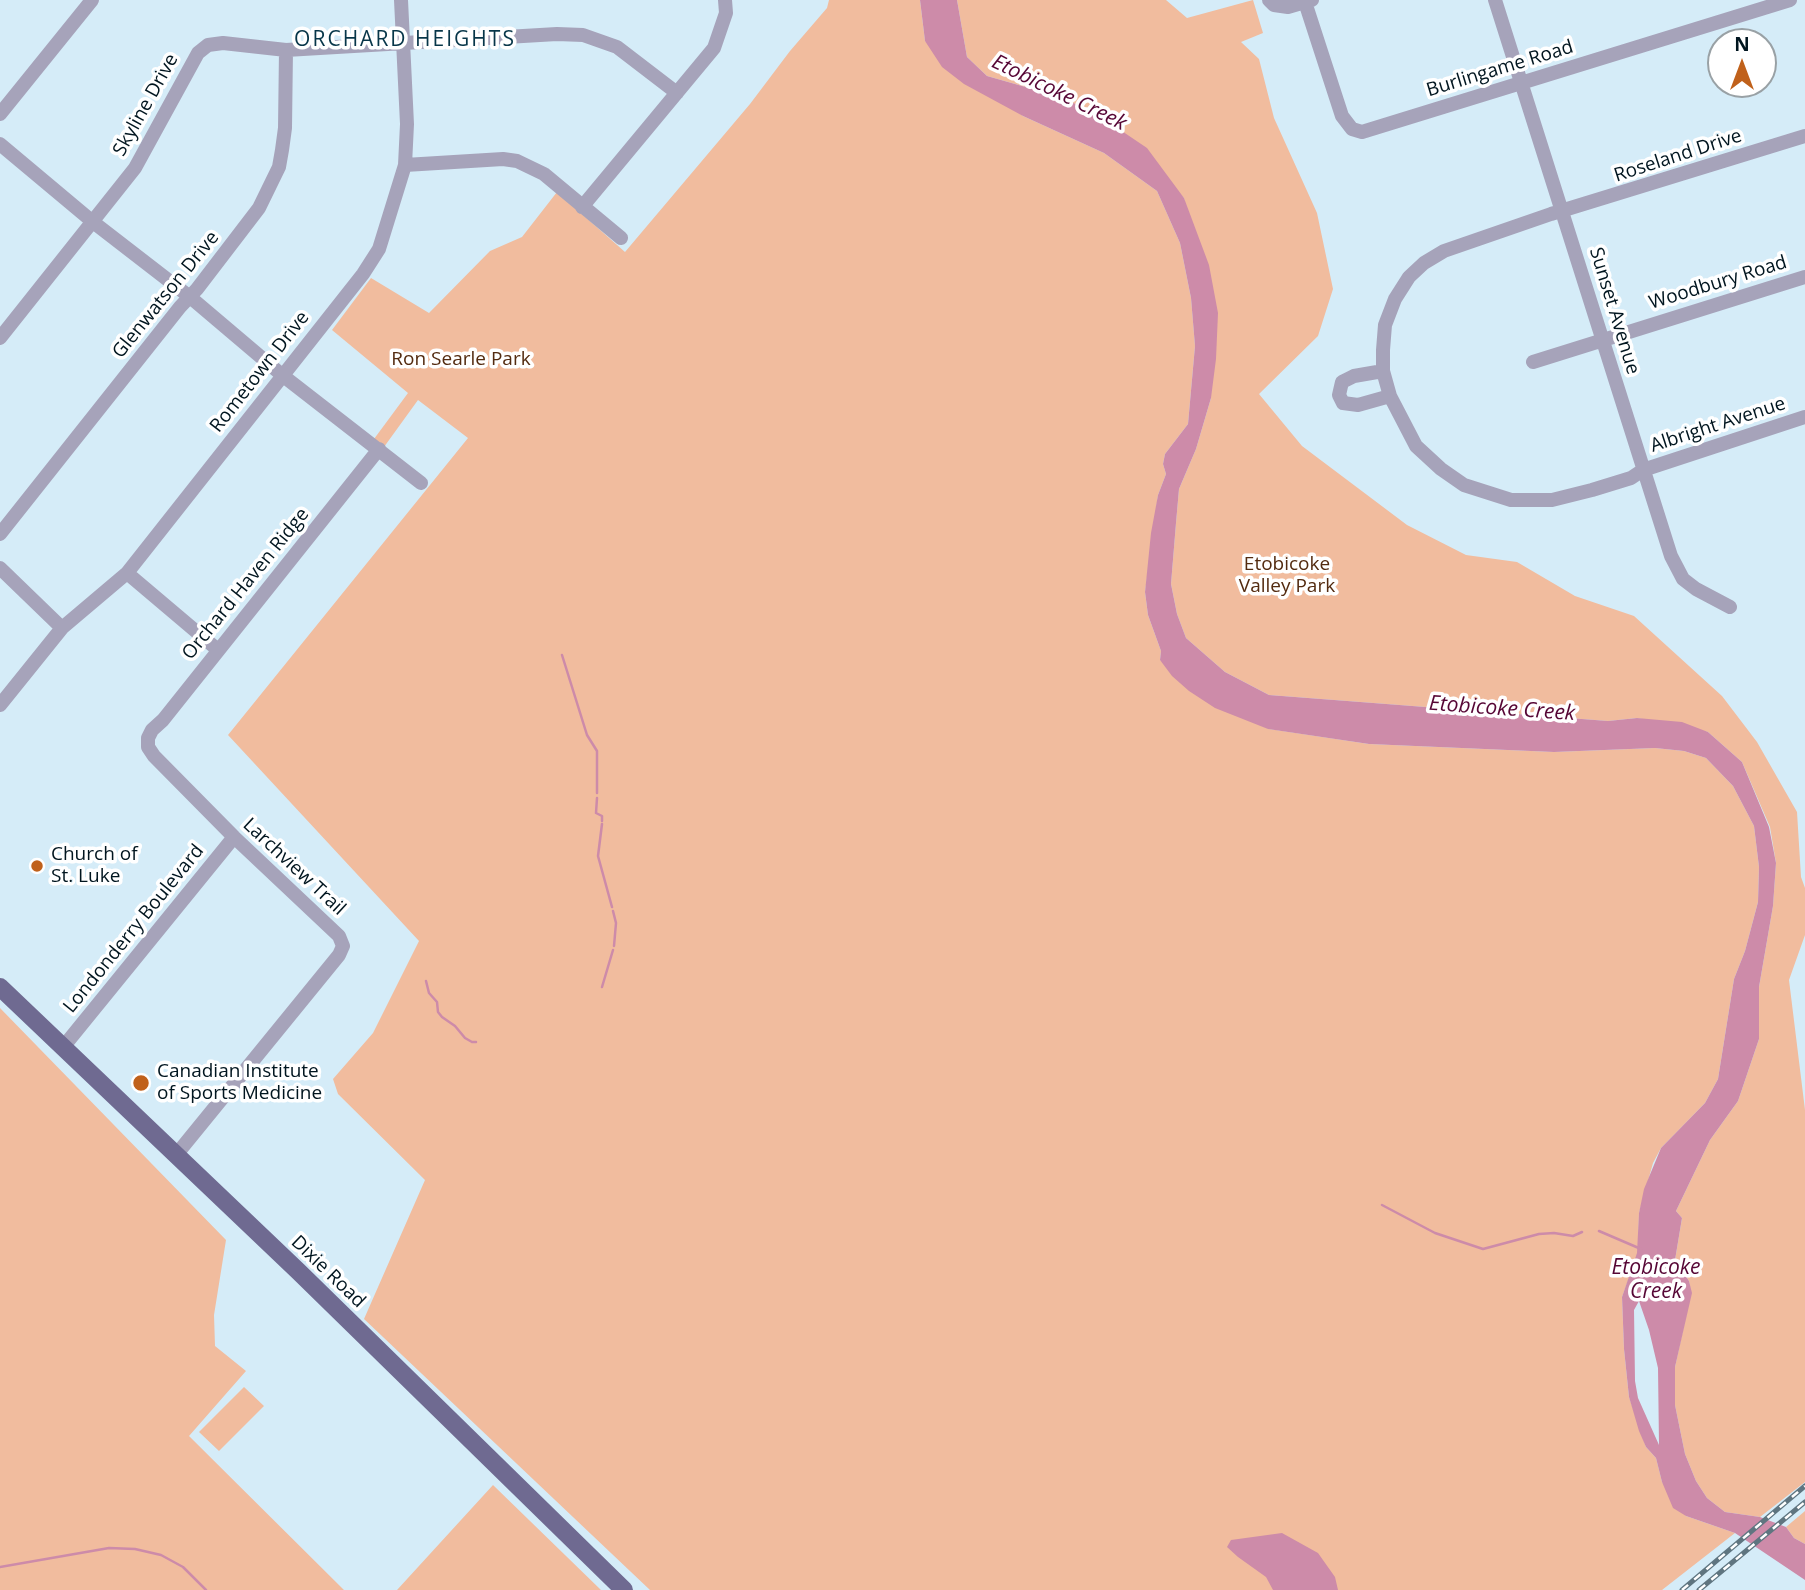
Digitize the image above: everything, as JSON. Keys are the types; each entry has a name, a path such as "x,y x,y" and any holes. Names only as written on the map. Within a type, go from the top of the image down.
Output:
{"main road":[{"name":"Dixie Road","path":"0,987 384,1354 624,1590"}],"street":[{"path":"0,114 92,0"},
{"name":"Rometown Drive","path":"0,705 62,628 127,573 363,274 379,249 405,165 407,124 401,0"},
{"path":"582,207 714,48 726,13 725,0"},
{"name":"Sunset Avenue","path":"1494,0 1667,545 1684,579 1696,589 1730,607"},
{"name":"Burlingame Road","path":"1308,1 1342,116 1352,129 1362,132 1790,0"},
{"path":"1271,2 1288,7 1308,1"},
{"name":"Skyline Drive","path":"0,338 135,168 198,52 208,45 223,43 286,50 557,34 583,35 617,47 677,93"},
{"name":"Glenwatson Drive","path":"0,534 258,208 279,167 285,128 286,50"},
{"name":"Roseland Drive","path":"1390,397 1383,371 1385,325 1395,299 1409,277 1424,263 1444,251 1562,211 1805,136"},
{"path":"0,145 190,297 282,375 421,483"},
{"path":"405,165 503,159 517,161 544,174 621,238"},
{"name":"Woodbury Road","path":"1533,362 1805,277"},
{"path":"1383,371 1354,376 1342,382 1339,395 1343,403 1358,405 1390,397"},
{"name":"Albright Avenue","path":"1390,397 1416,446 1441,469 1464,485 1511,500 1552,500 1631,478 1643,470 1805,418"},
{"name":"Orchard Haven Ridge","path":"148,744 152,730 163,720 379,449"},
{"path":"0,568 62,628"},
{"path":"127,573 218,650"},
{"name":"Larchview Trail","path":"148,744 154,756 234,837 339,936 342,948 339,956 176,1155"},
{"name":"Londonderry Boulevard","path":"64,1046 234,837"}],"green space":[{"name":"Ron Searle Park","path":"829,0 920,0 925,41 1023,116 1104,153 1157,191 1180,243 1191,298 1195,346 1188,424 1165,454 1163,464 1166,474 1158,495 1145,592 1148,615 1161,651 1160,660 1244,718 1269,729 1369,744 1554,752 1655,748 1684,751 1706,758 1733,786 1754,826 1759,867 1758,902 1745,951 1734,979 1718,1079 1705,1103 1661,1148 1653,1163 1639,1213 1638,1253 1622,1297 1629,1397 1646,1447 1656,1458 1662,1482 1686,1516 1735,1533 1662,1590 650,1590 364,1319 425,1180 338,1094 333,1079 373,1033 419,941 228,735 468,438 418,400 384,447 374,439 408,393 332,330 371,278 429,313 490,251 522,237 557,192 625,252 750,104 827,8"},
{"name":"Etobicoke Valley Park","path":"957,0 1166,0 1187,18 1253,0 1263,33 1241,42 1259,59 1274,118 1317,213 1333,289 1318,336 1259,394 1302,446 1407,525 1466,555 1517,562 1575,596 1634,616 1722,696 1757,742 1797,812 1801,877 1805,888 1805,935 1789,980 1805,1110 1805,1482 1760,1517 1725,1512 1707,1498 1696,1481 1685,1454 1675,1405 1675,1367 1691,1293 1689,1281 1675,1260 1682,1218 1676,1211 1710,1140 1738,1101 1759,1039 1759,987 1773,906 1776,863 1770,827 1742,762 1708,732 1637,718 1608,721 1269,695 1225,672 1186,638 1177,614 1171,584 1179,489 1196,449 1211,398 1184,198 1064,98 987,76 967,57"},
{"path":"0,1008 226,1240 214,1315 215,1346 246,1371 189,1436 344,1590 0,1590"},
{"path":"244,1387 264,1406 219,1451 199,1432"},
{"path":"493,1485 601,1590 397,1590"},
{"path":"1805,1511 1805,1544 1794,1538 1786,1527"}],"water":[{"name":"Etobicoke Creek","path":"920,0 957,0 967,57 987,76 1064,98 1104,119 1147,148 1184,198 1209,265 1218,313 1211,398 1196,449 1179,489 1171,584 1177,614 1186,638 1225,672 1269,695 1608,721 1637,718 1682,722 1708,732 1742,762 1769,827 1776,863 1773,906 1759,987 1759,1039 1738,1101 1710,1140 1676,1211 1682,1218 1675,1260 1689,1281 1692,1293 1675,1367 1675,1405 1685,1454 1696,1481 1707,1498 1725,1512 1760,1517 1786,1527 1794,1538 1805,1544 1805,1580 1735,1533 1686,1516 1673,1508 1656,1458 1646,1447 1639,1431 1629,1397 1624,1349 1622,1297 1637,1253 1639,1213 1644,1189 1661,1148 1705,1103 1718,1079 1734,979 1745,951 1758,902 1759,867 1754,826 1733,786 1706,758 1684,751 1655,748 1554,752 1369,744 1268,729 1215,708 1172,676 1160,660 1161,651 1148,615 1145,592 1151,533 1158,495 1166,474 1163,464 1165,454 1188,424 1195,346 1191,298 1180,243 1157,191 1104,153 1023,116 964,84 942,67 925,41","holes":["1639,1301 1658,1368 1659,1445 1638,1398 1635,1381 1634,1310"]},
{"path":"1282,1533 1318,1553 1335,1577 1338,1590 1273,1590 1266,1577 1227,1547 1231,1540"}],"waterway":[{"path":"562,655 587,735 597,751 597,793"},
{"path":"597,798 596,813 602,816 602,821"},
{"path":"602,824 598,856 612,907"},
{"path":"613,911 616,923 614,946"},
{"path":"602,987 613,950"},
{"path":"426,981 429,993 437,1002 438,1012 442,1017 455,1026 465,1038 476,1042"},
{"path":"1382,1205 1435,1233 1483,1249 1539,1234 1573,1236 1582,1232"},
{"path":"1599,1231 1641,1249"},
{"path":"0,1567 109,1548 135,1549 161,1555 183,1567 206,1590"}],"railway":[{"path":"1682,1590 1805,1486"},
{"path":"1699,1590 1805,1502"}],"place":[{"name":"Church of St. Luke","path":"37,866"},
{"name":"Canadian Institute of Sports Medicine","path":"141,1083"}],"district":[{"name":"ORCHARD HEIGHTS","path":"405,40"}]}
